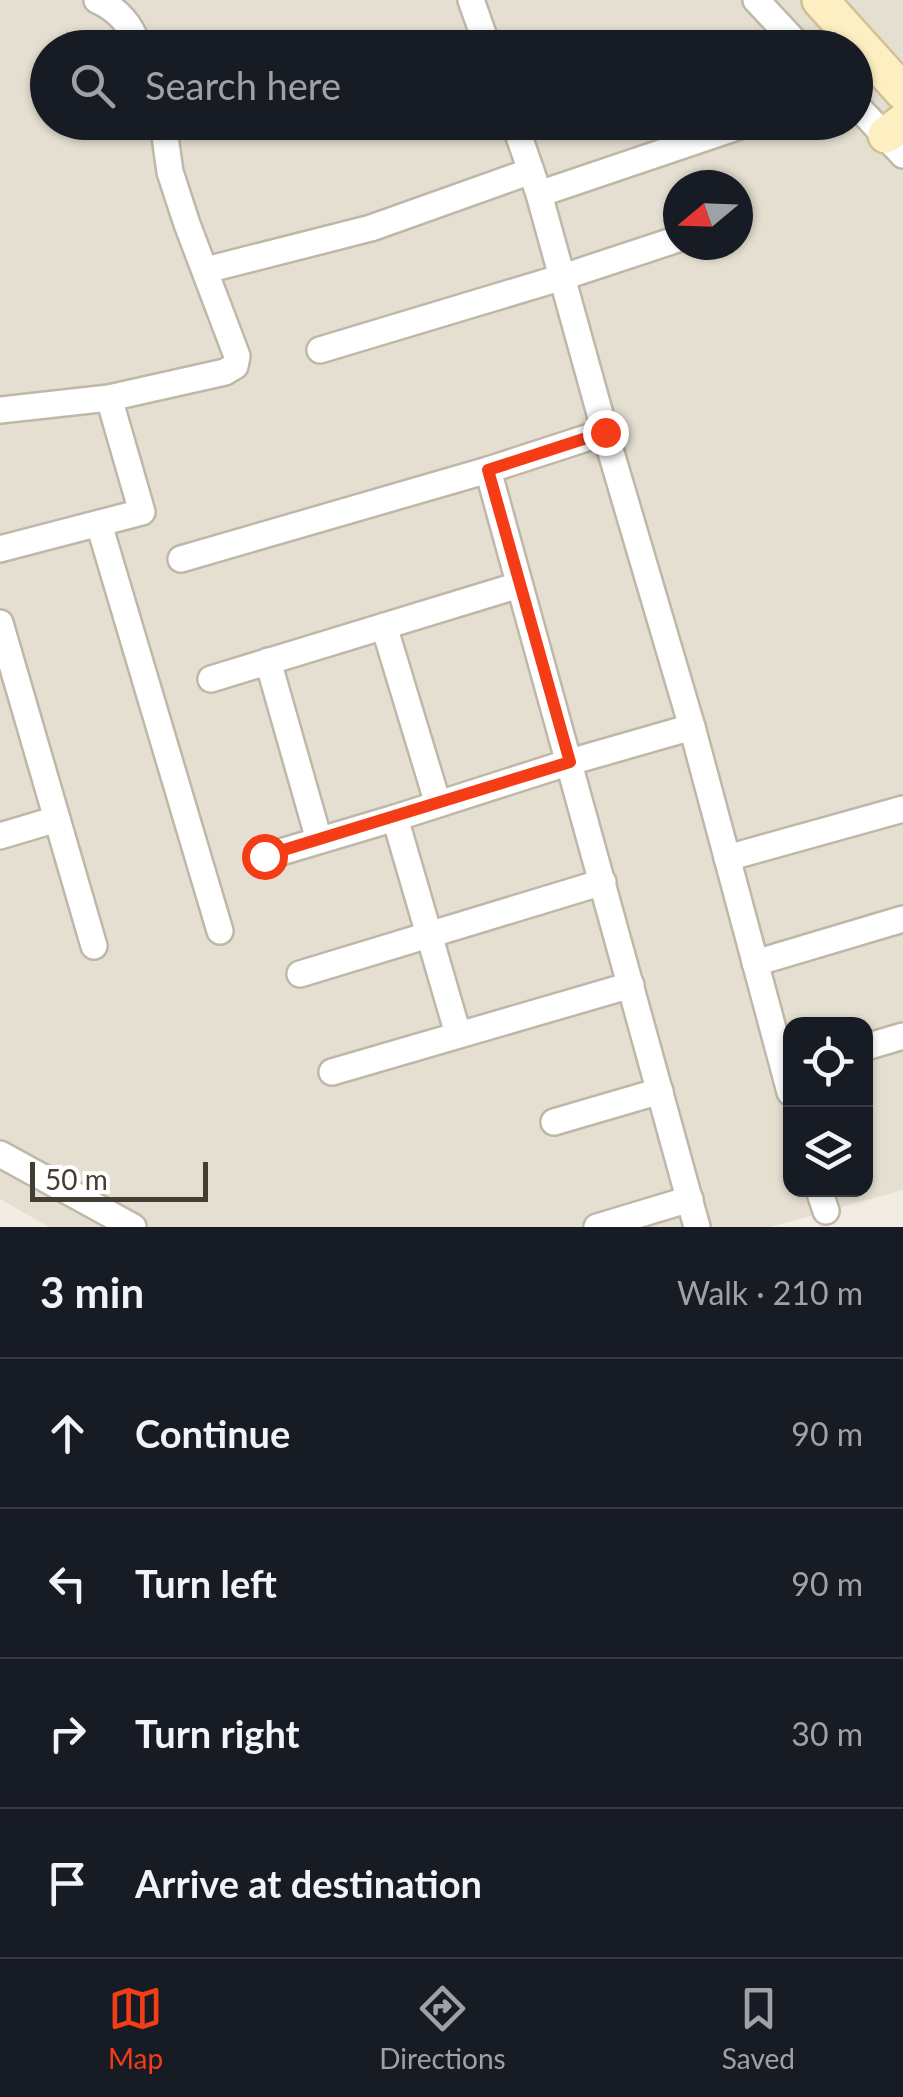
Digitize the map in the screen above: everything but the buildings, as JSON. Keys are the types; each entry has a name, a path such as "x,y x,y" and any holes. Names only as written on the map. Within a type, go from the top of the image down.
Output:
{"street":[{"path":"97,0 112,7 132,30"},
{"path":"471,0 482,30"},
{"path":"756,0 784,30"},
{"path":"820,0 847,30"},
{"path":"873,59 903,92"},
{"path":"873,118 897,137"},
{"path":"0,410 109,398 225,372 235,366 238,356 187,224 170,172 166,140"},
{"path":"520,140 692,728 783,1060"},
{"path":"206,270 687,140"},
{"path":"320,350 663,244"},
{"path":"0,550 141,514 109,398"},
{"path":"181,559 605,432"},
{"path":"488,470 697,1227"},
{"path":"99,524 220,931"},
{"path":"211,679 519,585"},
{"path":"0,623 94,946"},
{"path":"384,626 438,804"},
{"path":"268,661 319,840"},
{"path":"264,856 692,728"},
{"path":"727,858 903,809"},
{"path":"395,818 458,1034"},
{"path":"0,836 57,819"},
{"path":"300,974 603,882"},
{"path":"755,964 903,920"},
{"path":"332,1072 631,985"},
{"path":"873,1045 903,1036"},
{"path":"554,1122 660,1091"},
{"path":"0,1154 133,1227"},
{"path":"597,1227 690,1200"}],"shaded area":[{"path":"0,0 903,0 903,1190 770,1227 49,1227 0,1199"}],"route":[{"path":"264,856 570,762 488,470 605,432"}]}
